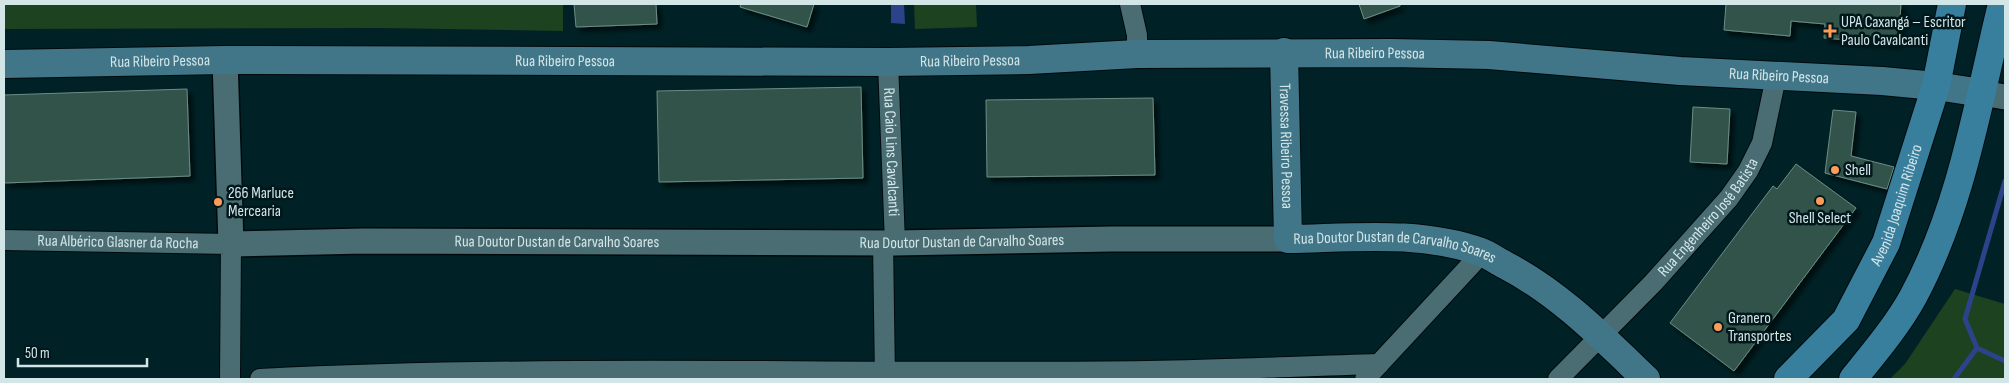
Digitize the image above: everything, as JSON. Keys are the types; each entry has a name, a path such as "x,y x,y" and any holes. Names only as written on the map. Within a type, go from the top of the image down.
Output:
{"main road":[{"name":"Avenida Joaquim Ribeiro","path":"1788,379 1846,320 1886,243 1936,86 1952,4"},
{"path":"1853,379 1905,309 1933,255 1961,172 1993,95 2002,4"},
{"name":"Rua Ribeiro Pessoa","path":"4,64 225,60 888,62 1029,60 1137,44 1284,52 1489,55 1680,71 1882,81 1936,86 1993,95"},
{"name":"Travessa Ribeiro Pessoa","path":"1284,52 1288,239"},
{"name":"Rua Doutor Dustan de Carvalho Soares","path":"1288,239 1407,238 1449,244 1482,252 1522,274 1554,296 1600,335 1646,379"}],"street":[{"path":"1130,4 1137,44"},
{"path":"1137,44 1146,4"},
{"path":"225,60 231,244 230,379"},
{"name":"Rua Caio Lins Cavalcanti","path":"885,375 889,242 888,62"},
{"name":"Rua Engenheiro José Batista","path":"1558,379 1653,283 1729,198 1748,171 1762,143 1776,77"},
{"name":"Rua Doutor Dustan de Carvalho Soares","path":"231,244 513,240 889,242 1288,239"},
{"name":"Rua Albérico Glasner da Rocha","path":"4,240 231,244"},
{"path":"1365,379 1482,252"},
{"path":"260,379 508,372 885,375 1149,371 1380,364"}],"green space":[{"path":"4,4 563,4 563,31 382,28 4,29"},
{"path":"914,4 976,4 977,27 915,29"},
{"path":"1955,289 2005,304 2005,379 1890,379 1905,364"}],"water":[{"path":"891,4 904,4 905,24 891,23"}],"building":[{"path":"574,4 656,4 657,24 576,27"},
{"path":"741,4 814,4 807,27 740,7"},
{"path":"1359,4 1400,4 1400,6 1364,19"},
{"path":"1726,4 1901,4 1898,44 1824,38 1825,24 1791,21 1790,36 1724,30"},
{"path":"861,87 863,178 659,182 657,91"},
{"path":"187,89 190,176 4,183 4,95"},
{"path":"1153,98 1155,175 987,177 986,100"},
{"path":"1693,107 1730,109 1727,164 1690,162"},
{"path":"1833,110 1856,112 1851,156 1894,167 1887,189 1825,173"},
{"path":"1796,164 1856,208 1734,371 1670,323 1773,186 1777,189"}],"waterway":[{"path":"2005,181 1965,319 1977,348 2005,361"},
{"path":"1954,379 1977,348"}],"place":[{"name":"UPA Caxangá – Escritor Paulo Cavalcanti","path":"1830,31"},
{"name":"Shell","path":"1835,170"},
{"name":"Shell Select","path":"1820,201"},
{"name":"266 Marluce Mercearia","path":"218,202"},
{"name":"Granero Transportes","path":"1718,327"}]}
